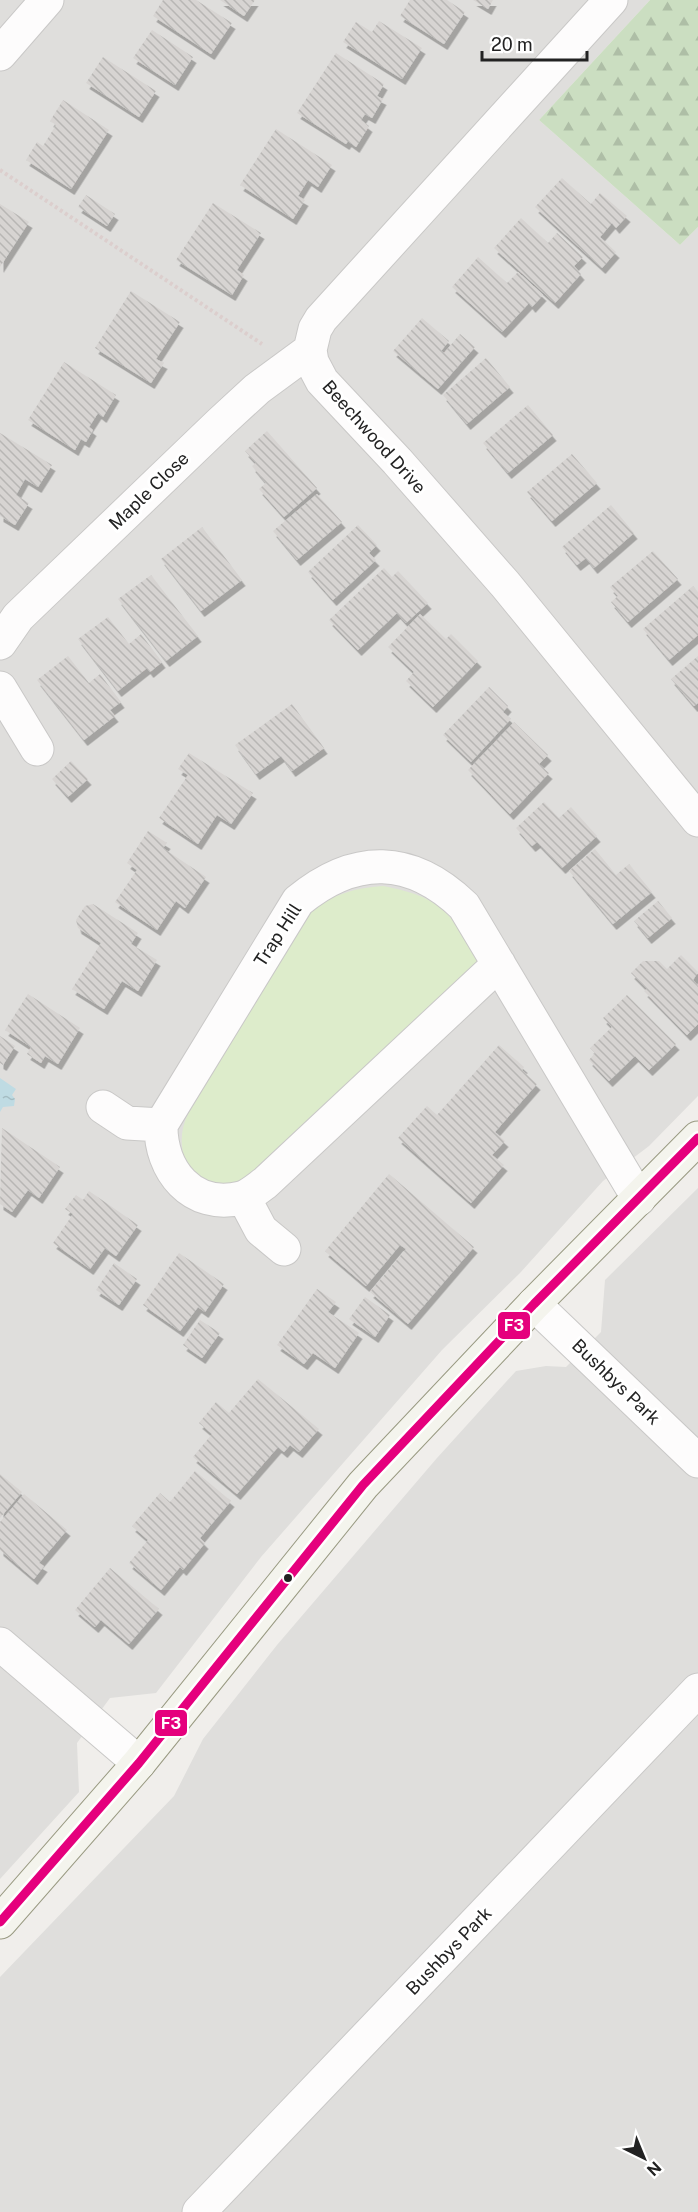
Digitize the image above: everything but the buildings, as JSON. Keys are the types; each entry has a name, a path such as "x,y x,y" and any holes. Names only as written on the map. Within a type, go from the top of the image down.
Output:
{"street":[{"path":"0,54 47,0"},
{"path":"300,358 321,319 611,0"},
{"name":"Maple Close","path":"0,643 18,617 220,423 257,389 300,358"},
{"name":"Beechwood Drive","path":"300,358 312,362 322,381 397,461 505,584 698,820"},
{"path":"0,688 37,749"},
{"name":"Trap Hill","path":"161,1125 298,901 319,884 343,872 369,867 396,867 422,874 445,888 464,906 639,1199"},
{"path":"104,1107 127,1122 161,1125 164,1157 183,1184 211,1198 244,1198 265,1183 499,964"},
{"path":"0,1922 139,1763 363,1485 534,1304 698,1138"},
{"path":"244,1198 261,1230 284,1249"},
{"name":"Bushbys Park","path":"534,1304 698,1461"},
{"path":"0,1644 139,1763"},
{"name":"Bushbys Park","path":"199,2212 698,1690"}],"path":[{"path":"0,170 234,323 300,358"}],"shaded area":[{"path":"0,0 650,0 539,120 680,245 698,227 698,1096 649,1146 603,1181 520,1273 442,1350 261,1557 156,1693 110,1698 77,1743 79,1792 0,1879"},
{"path":"698,1188 698,2212 0,2212 0,1977 174,1796 203,1739 277,1645 437,1458 516,1371 546,1366 566,1367 601,1332 605,1280"}],"green space":[{"path":"650,0 698,0 698,227 680,245 539,120"},
{"path":"383,886 419,896 443,910 461,931 479,963 262,1170 230,1186 206,1181 189,1167 182,1147 184,1125 188,1114 308,912 344,893"}],"water":[{"path":"0,1078 16,1089 12,1095 15,1099 14,1106 3,1107 0,1112"}],"transit line":[{"name":"F3","path":"0,1922 139,1763 363,1485 534,1304 698,1138"}]}
